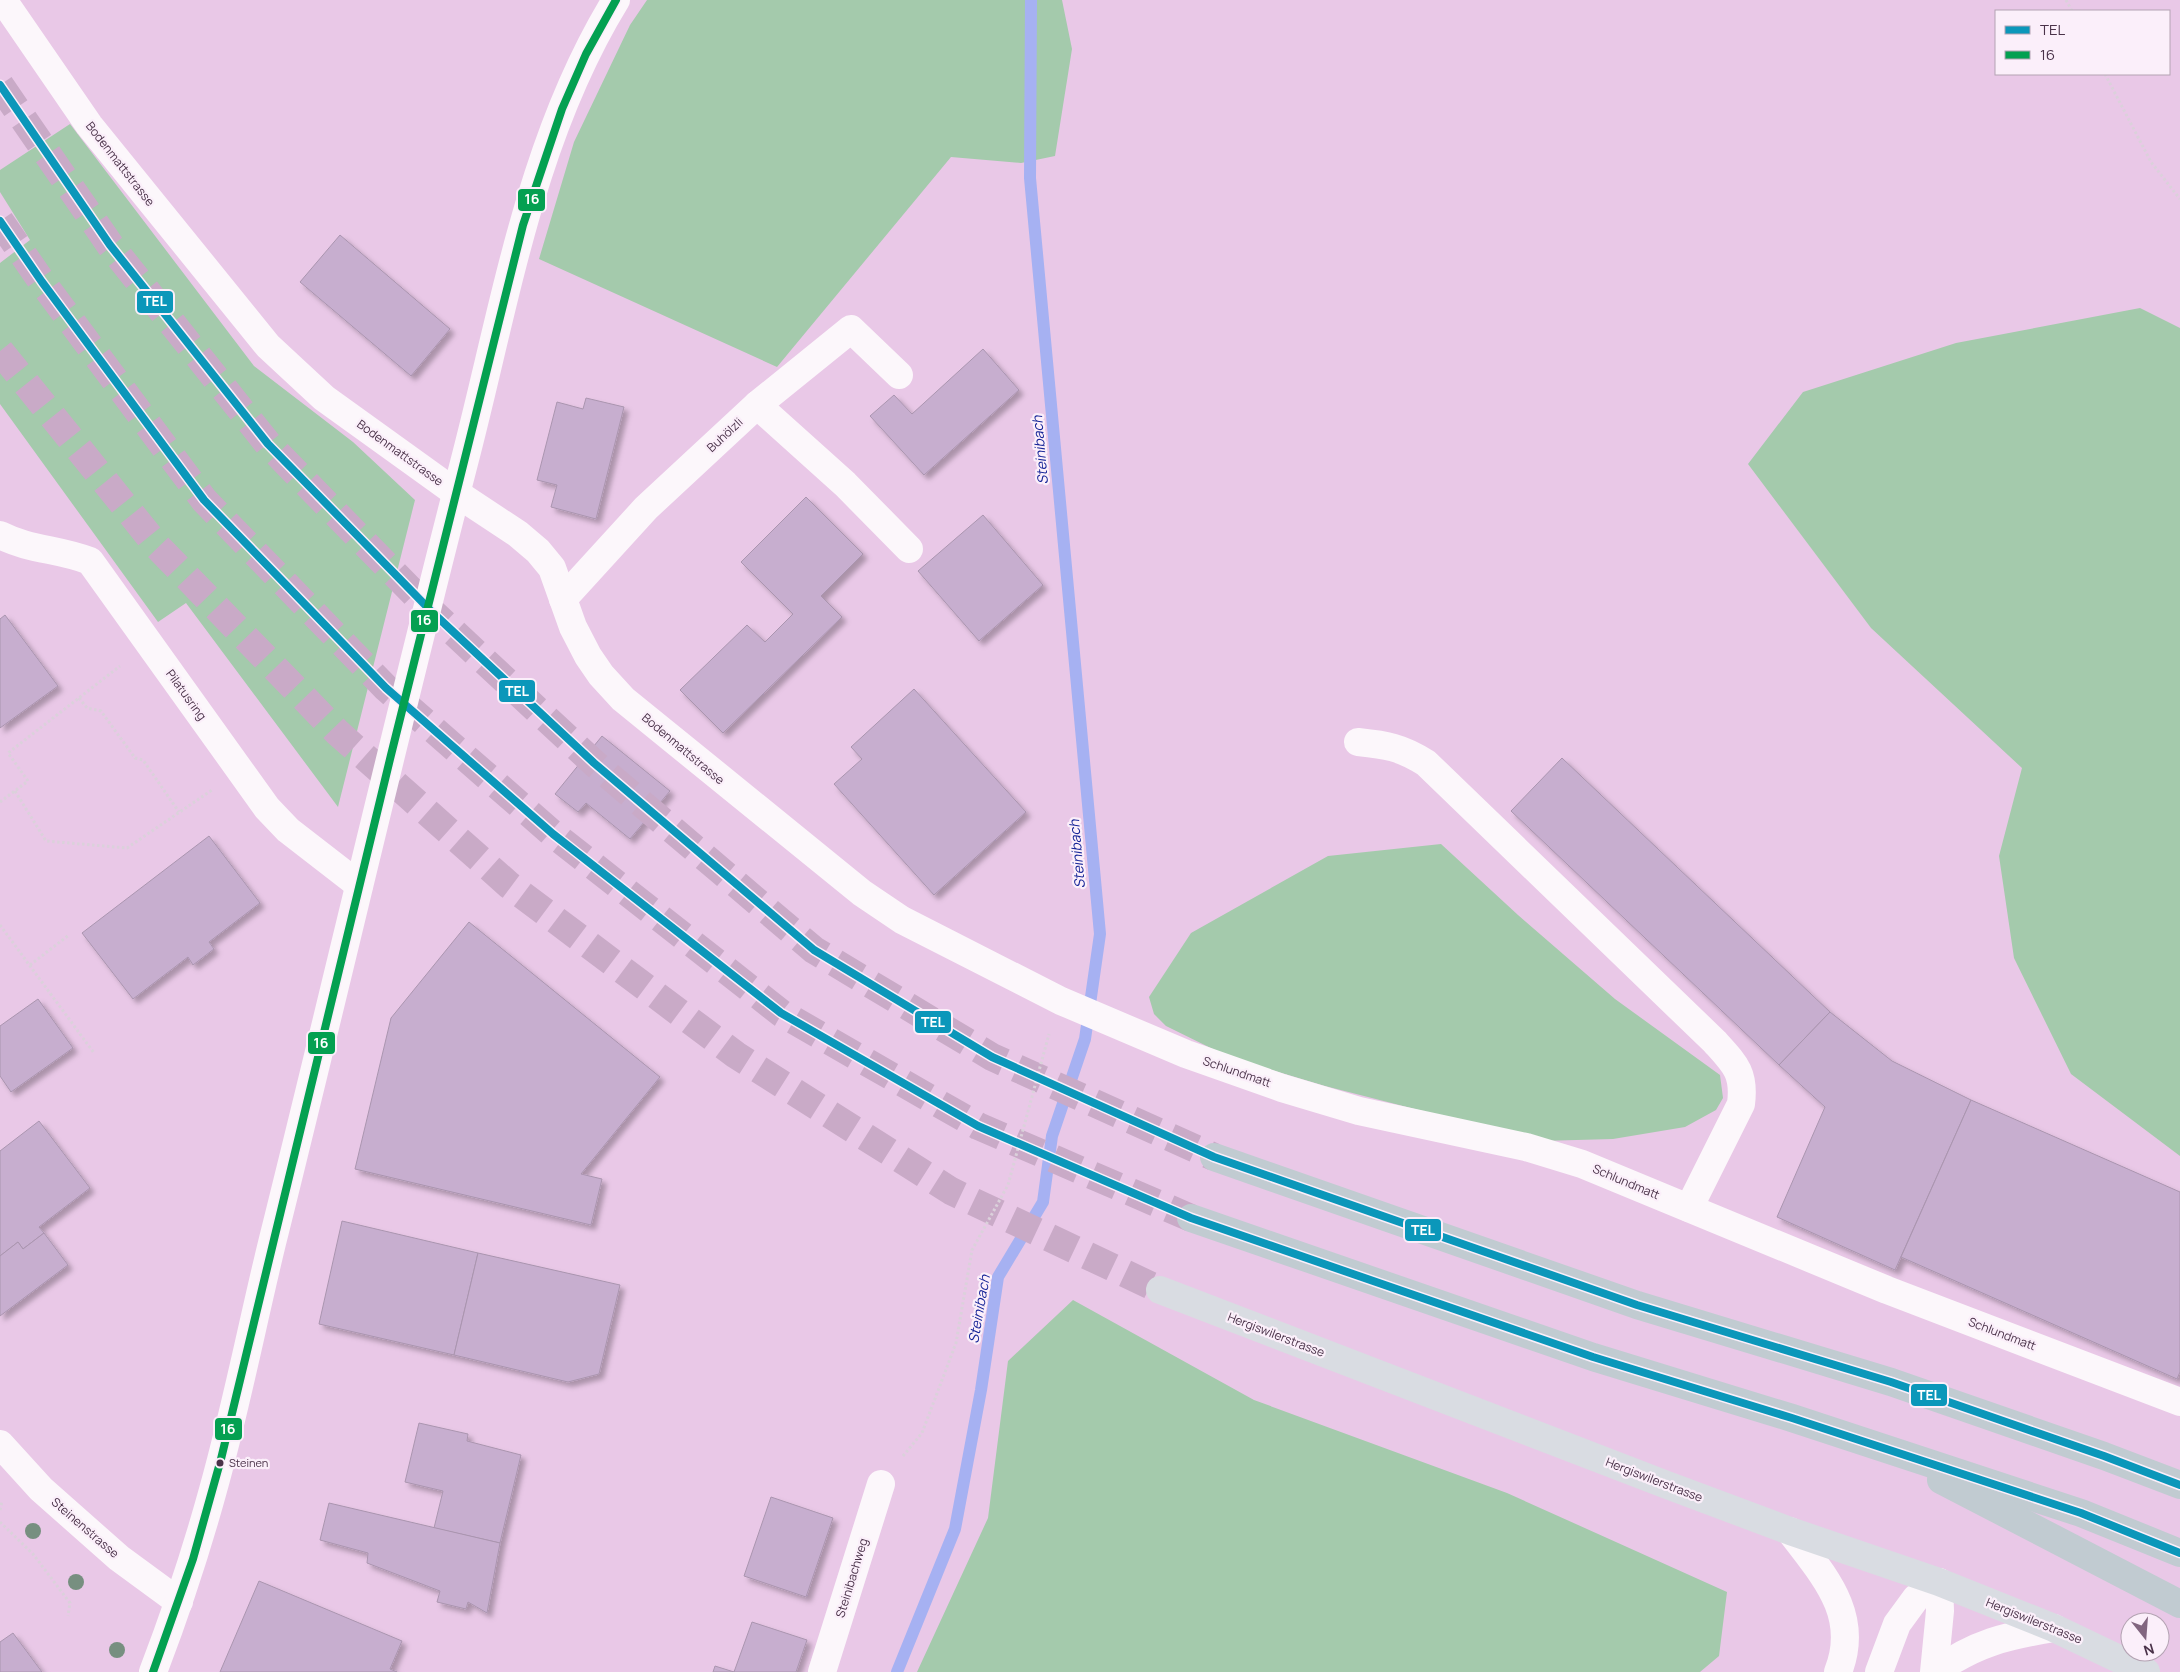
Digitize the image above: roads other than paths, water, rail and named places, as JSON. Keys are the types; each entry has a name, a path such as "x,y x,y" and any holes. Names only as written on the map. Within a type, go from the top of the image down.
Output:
{"highway":[{"path":"1214,1157 1637,1305 1891,1382 2104,1456 2179,1485"},
{"path":"1191,1218 1528,1335 2101,1520 2180,1553"},
{"path":"1876,1446 2065,1546 2127,1575 2180,1604"}],"main road":[{"name":"Hergiswilerstrasse","path":"1160,1290 1790,1531 1939,1582 2054,1628 2146,1672"}],"street":[{"name":"Bodenmattstrasse","path":"3,0 89,125 268,346 324,398 456,493 518,534 538,551 552,568 573,627 601,675 623,699 729,787 862,893 902,920 1061,1001"},
{"path":"153,1672 179,1602 214,1486 359,885 530,198 551,136 597,30 616,0"},
{"name":"Buhölzli","path":"563,599 646,508 758,405 851,329 899,375"},
{"path":"758,405 845,484 910,549"},
{"name":"Pilatusring","path":"0,535 18,544 74,554 90,561 267,808 288,830 359,885"},
{"path":"1358,742 1391,745 1408,751 1426,762 1734,1062 1741,1075 1743,1090 1741,1104 1689,1208"},
{"name":"Schlundmatt","path":"1061,1001 1186,1054 1301,1094 1359,1111 1526,1148 1582,1164 1886,1290 2180,1402"},
{"name":"Steinenstrasse","path":"0,1444 41,1489 119,1558 179,1602"},
{"name":"Steinibachweg","path":"822,1672 881,1484"},
{"path":"1790,1531 1827,1581 1839,1604 1846,1632 1846,1646 1838,1672"},
{"path":"1879,1672 1897,1624 1916,1598 1939,1582"},
{"path":"1935,1672 1940,1611 1939,1582"},
{"path":"1935,1672 1957,1656 1977,1646 2054,1628"}],"waterway":[{"name":"Steinibach","path":"897,1672 955,1529 981,1390 998,1277 1043,1202 1052,1136 1085,1039 1100,934 1030,178 1031,0"}],"tunnel":[{"path":"0,85 110,245 268,444 432,612 594,763 814,950 992,1057 1214,1157"},
{"path":"0,221 42,282 204,500 386,688 553,834 781,1013 978,1126 1191,1218"},
{"path":"0,351 157,546 337,732 509,885 736,1055 951,1191 1160,1290"}],"place":[{"name":"Steinen","path":"220,1463"}]}
